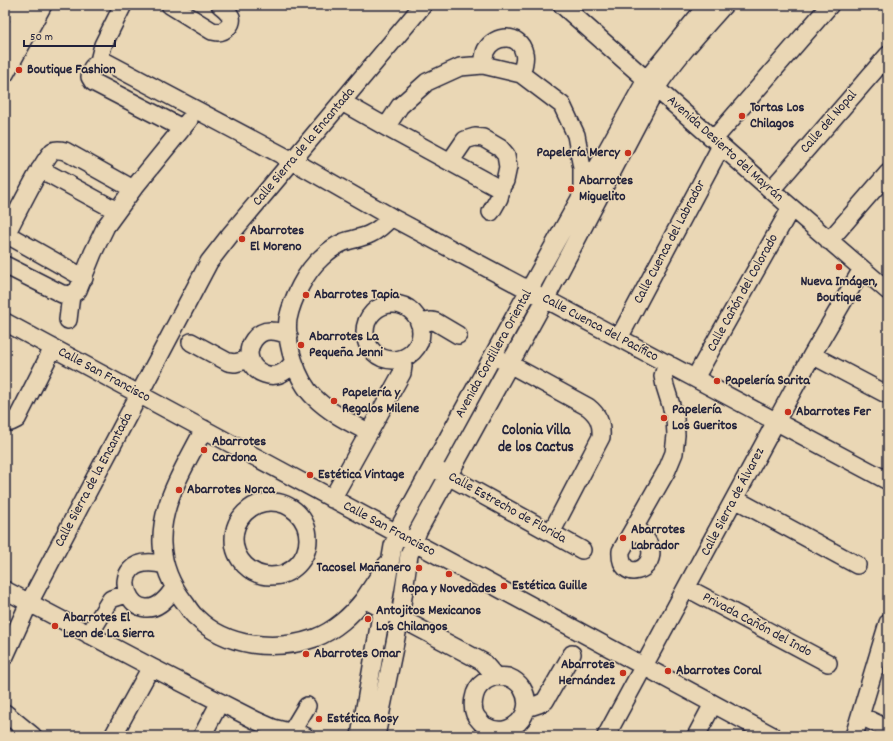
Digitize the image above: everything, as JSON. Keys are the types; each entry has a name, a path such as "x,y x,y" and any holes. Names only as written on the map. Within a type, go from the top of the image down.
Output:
{"street":[{"path":"5,48 27,16 43,5"},
{"path":"123,5 103,45 99,62 94,65 91,70 90,77 94,82 182,128"},
{"path":"170,5 212,30 219,32 226,30 231,22 231,17 228,12 220,5"},
{"name":"Calle Sierra de la Encantada","path":"5,656 29,603 209,262 423,5"},
{"name":"Avenida Desierto del Mayrán","path":"562,5 791,208 888,291"},
{"name":"Avenida Cordillera Oriental","path":"376,736 400,618 409,555 413,542 546,298 651,84 668,70 724,5"},
{"name":"Calle Cuenca del Labrador","path":"619,338 718,142 830,5"},
{"path":"5,8 27,16"},
{"name":"Avenida Cordillera Oriental","path":"360,736 391,559 397,533 529,290 582,196 698,8"},
{"path":"5,74 27,16"},
{"path":"483,65 485,51 492,42 501,38 515,40 522,46 525,54 522,74"},
{"name":"Calle del Nopal","path":"771,190 888,55"},
{"name":"Calle Cuenca del Pacífico","path":"99,62 106,62 292,161 391,217 888,481"},
{"path":"386,127 400,106 427,82 460,67 483,65 522,74 562,105 576,135 582,168 582,196"},
{"path":"342,102 496,187 502,186"},
{"path":"5,265 62,294 71,295 78,290 106,226 133,189 196,110"},
{"path":"450,162 457,149 465,140 475,137 483,138 500,148 506,155 508,166 505,180 499,198 491,212"},
{"path":"84,278 5,235 40,169 51,152 57,149 65,151 133,189"},
{"path":"40,169 117,210"},
{"path":"829,241 888,173"},
{"name":"Calle Cañón del Colorado","path":"695,378 791,208"},
{"path":"368,432 336,415 314,397 300,378 294,362 289,336 288,319 294,298 306,277 321,258 342,243 370,234 382,228 391,217"},
{"name":"Calle Sierra de Álvarez","path":"606,736 812,355 862,269"},
{"path":"68,320 71,295"},
{"path":"395,304 405,307 414,314 419,323 420,334 418,345 411,354 401,359 390,360 380,357 372,351 366,341 365,330 368,320 374,311 384,306 395,304"},
{"path":"419,323 432,321 436,322 458,335"},
{"name":"Calle San Francisco","path":"5,322 773,736"},
{"path":"289,336 270,330 260,334 253,340 250,350 250,359 255,369 265,375 275,376 285,371 294,362"},
{"path":"191,342 228,362 235,363 250,359"},
{"path":"8,420 18,419 54,348"},
{"path":"812,355 886,394"},
{"path":"493,356 588,407 600,420 602,428 601,437 551,533"},
{"path":"332,498 402,373 403,366 401,359"},
{"path":"636,526 667,470 674,453 676,435 675,418 663,376 667,363"},
{"path":"204,429 170,498 163,523 162,545 165,565 174,588 195,617 213,630 238,642 260,646 288,645 315,638 338,626 358,608 391,559"},
{"name":"Calle Estrecho de Florida","path":"432,467 582,550"},
{"path":"288,505 300,481"},
{"path":"735,499 856,565"},
{"path":"274,501 288,505 300,514 307,527 309,541 305,555 296,567 283,574 269,576 255,572 243,564 236,551 234,536 238,522 247,511 260,503 274,501"},
{"path":"165,565 147,562 134,567 128,575 125,585 127,594 133,602 142,607 152,608 161,605 168,598 174,588"},
{"name":"Privada Cañón del Indo","path":"687,588 828,663"},
{"path":"5,590 257,722 295,735 308,706"},
{"path":"89,635 110,599 127,594"},
{"path":"364,599 483,662 495,676"},
{"path":"854,736 888,623"},
{"path":"527,708 545,701 572,654"},
{"path":"113,736 151,667"},
{"path":"495,676 508,677 520,684 526,695 527,708 522,720 511,728 498,731 486,727 477,718 473,705 475,692 483,682 495,676"},
{"path":"202,736 220,702"},
{"path":"696,736 713,704"},
{"path":"5,713 33,736"},
{"path":"861,716 888,730"}],"place":[{"name":"Boutique Fashion","path":"19,70"},
{"name":"Tortas Los Chilagos","path":"742,116"},
{"name":"Papelería Mercy","path":"628,153"},
{"name":"Abarrotes Miguelito","path":"571,189"},
{"name":"Abarrotes El Moreno","path":"242,239"},
{"name":"Nueva Imágen, Boutique","path":"839,267"},
{"name":"Abarrotes Tapia","path":"306,295"},
{"name":"Abarrotes La Pequeña Jenni","path":"301,345"},
{"name":"Papelería Sarita","path":"717,381"},
{"name":"Papelería y Regalos Milene","path":"334,401"},
{"name":"Abarrotes Fer","path":"788,412"},
{"name":"Papelería Los Gueritos","path":"664,418"},
{"name":"Abarrotes Cardona","path":"204,450"},
{"name":"Estética Vintage","path":"310,475"},
{"name":"Abarrotes Norca","path":"179,490"},
{"name":"Abarrotes Labrador","path":"623,538"},
{"name":"Tacosel Mañanero","path":"419,568"},
{"name":"Ropa y Novedades","path":"449,574"},
{"name":"Estética Guille","path":"504,586"},
{"name":"Antojitos Mexicanos Los Chilangos","path":"368,619"},
{"name":"Abarrotes El Leon de La Sierra","path":"55,626"},
{"name":"Abarrotes Omar","path":"306,654"},
{"name":"Abarrotes Coral","path":"668,671"},
{"name":"Abarrotes Hernández","path":"623,673"},
{"name":"Estética Rosy","path":"319,719"}],"district":[{"name":"Colonia Villa de los Cactus","path":"536,440"}]}
